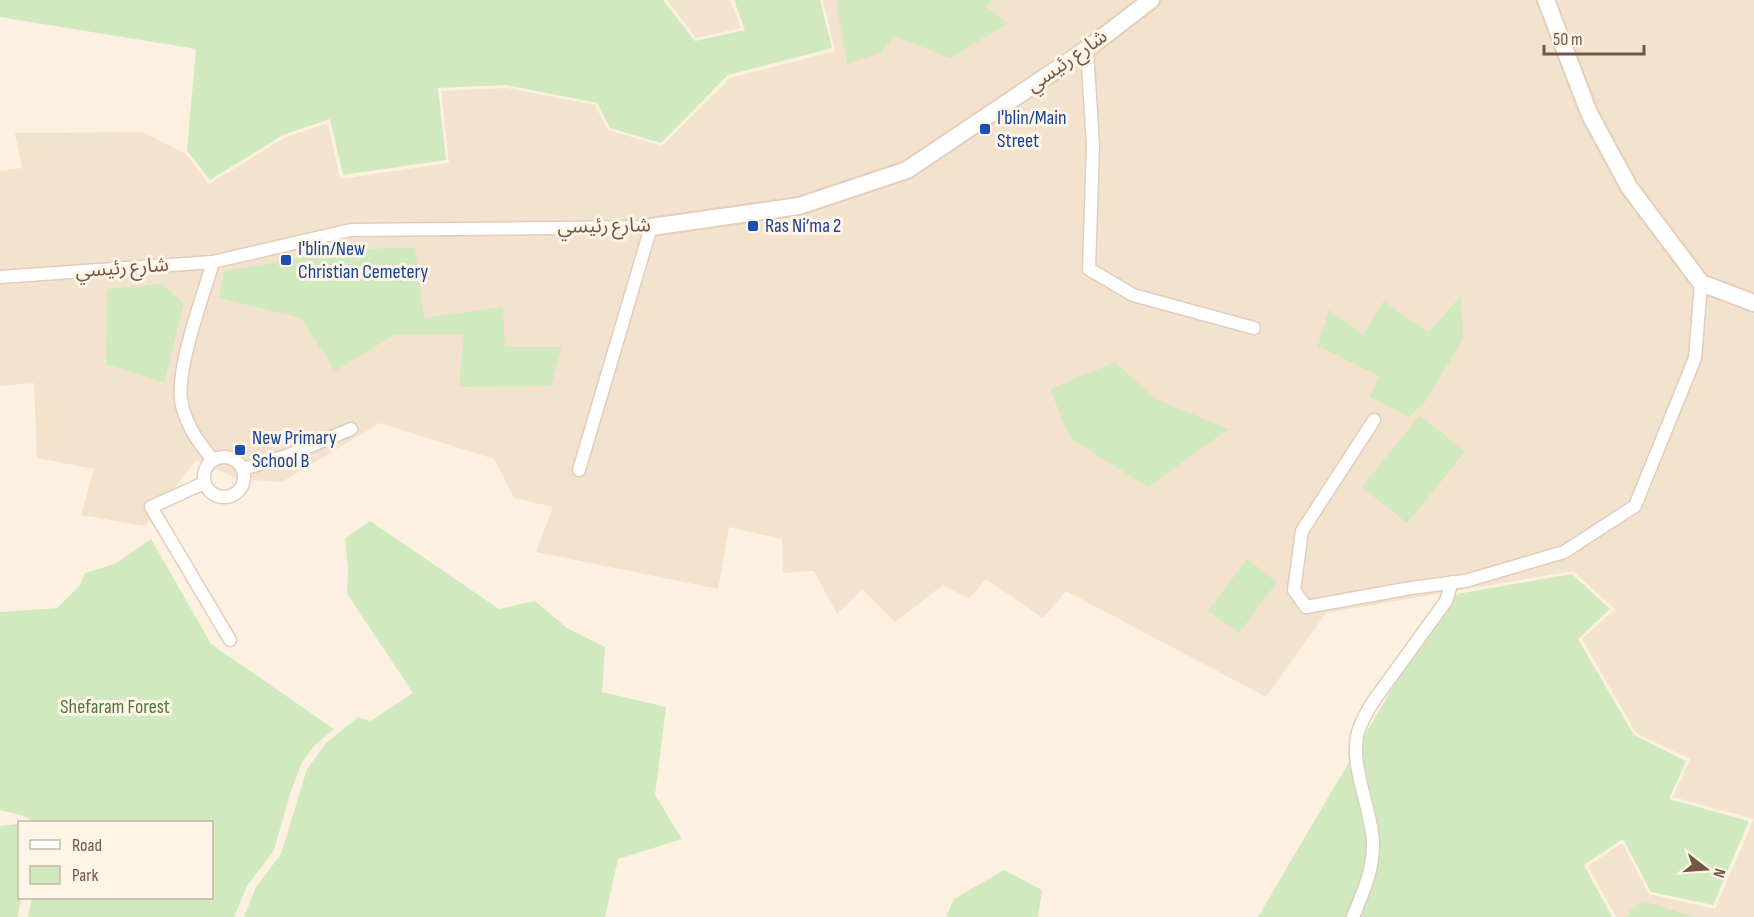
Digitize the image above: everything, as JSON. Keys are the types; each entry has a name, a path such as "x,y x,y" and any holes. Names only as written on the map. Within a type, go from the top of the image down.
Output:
{"street":[{"name":"شارع رئيسي","path":"0,277 213,262 351,230 651,226 799,206 907,170 1088,49 1151,0"},
{"path":"1546,0 1589,113 1629,187 1701,283 1754,303"},
{"path":"1088,49 1093,145 1089,269 1133,295 1254,328"},
{"path":"579,470 651,226"},
{"path":"213,262 181,371 181,404 192,434 213,460"},
{"path":"1374,420 1302,531 1294,590 1306,607 1465,581 1564,552 1635,506 1695,358 1701,283"},
{"path":"243,469 286,456 351,429"},
{"path":"226,457 233,459 243,469 241,489 231,497 224,498 212,494 204,483 205,470 213,460 226,457"},
{"path":"204,483 151,507 230,640"},
{"path":"1353,917 1368,880 1372,853 1371,827 1358,763 1356,744 1358,732 1375,699 1446,601 1452,582"}],"shaded area":[{"path":"667,0 730,0 741,28 696,38"},
{"path":"823,0 1754,0 1754,819 1673,797 1690,759 1636,733 1582,639 1615,609 1573,571 1326,613 1266,697 1066,591 1043,618 986,579 969,599 943,585 895,622 862,589 837,614 814,571 783,573 782,539 729,527 718,589 536,552 553,507 514,498 494,459 380,423 282,482 239,479 196,460 145,526 81,515 94,469 37,458 34,383 0,386 0,171 22,168 15,133 143,132 185,153 209,184 284,138 328,123 340,179 449,163 441,91 507,88 595,105 608,130 662,146 730,78 835,51"},
{"path":"1754,819 1754,917 1616,917 1588,866 1622,843 1649,894 1715,909"}],"green space":[{"path":"0,0 663,0 695,41 745,30 734,0 820,0 832,48 728,75 661,143 610,128 597,103 507,85 438,88 446,160 343,175 330,119 283,135 210,180 187,151 196,49 0,17"},
{"path":"836,0 991,0 986,7 1008,23 950,58 894,36 881,52 847,64"},
{"path":"415,248 424,318 503,307 505,347 562,347 551,386 459,387 464,334 394,335 335,371 301,318 219,298 224,271 351,249"},
{"path":"161,284 184,303 164,383 106,364 107,289"},
{"path":"1461,296 1463,339 1424,403 1408,417 1370,397 1379,376 1318,346 1329,310 1363,335 1384,301 1428,333"},
{"path":"1115,362 1155,399 1228,429 1148,487 1070,438 1050,389"},
{"path":"1420,415 1465,452 1407,523 1362,487"},
{"path":"370,521 499,609 535,601 567,628 605,647 602,692 666,707 655,795 682,839 618,859 605,917 244,917 256,887 281,854 307,769 326,743 358,717 371,721 413,693 347,594 348,568 345,538"},
{"name":"Shefaram Forest","path":"151,539 211,644 334,729 315,745 302,762 274,850 247,886 234,917 28,917 32,899 213,899 213,821 33,821 21,815 0,810 0,612 57,608 79,586 85,573 115,564"},
{"path":"1247,559 1277,582 1239,633 1208,611"},
{"path":"1572,574 1610,609 1578,639 1634,735 1686,761 1669,799 1749,821 1713,905 1651,892 1623,839 1584,865 1612,917 1258,917 1413,653 1457,594"},
{"path":"18,824 18,899 21,899 18,917 0,917 0,826"},
{"path":"1004,870 1042,890 1038,917 946,917 954,899"},
{"path":"1643,901 1695,917 1627,917 1630,911"}],"place":[{"name":"I'blin/Main Street","path":"985,129"},
{"name":"Ras Ni’ma 2","path":"753,226"},
{"name":"I'blin/New Christian Cemetery","path":"286,260"},
{"name":"New Primary School B","path":"240,450"}]}
